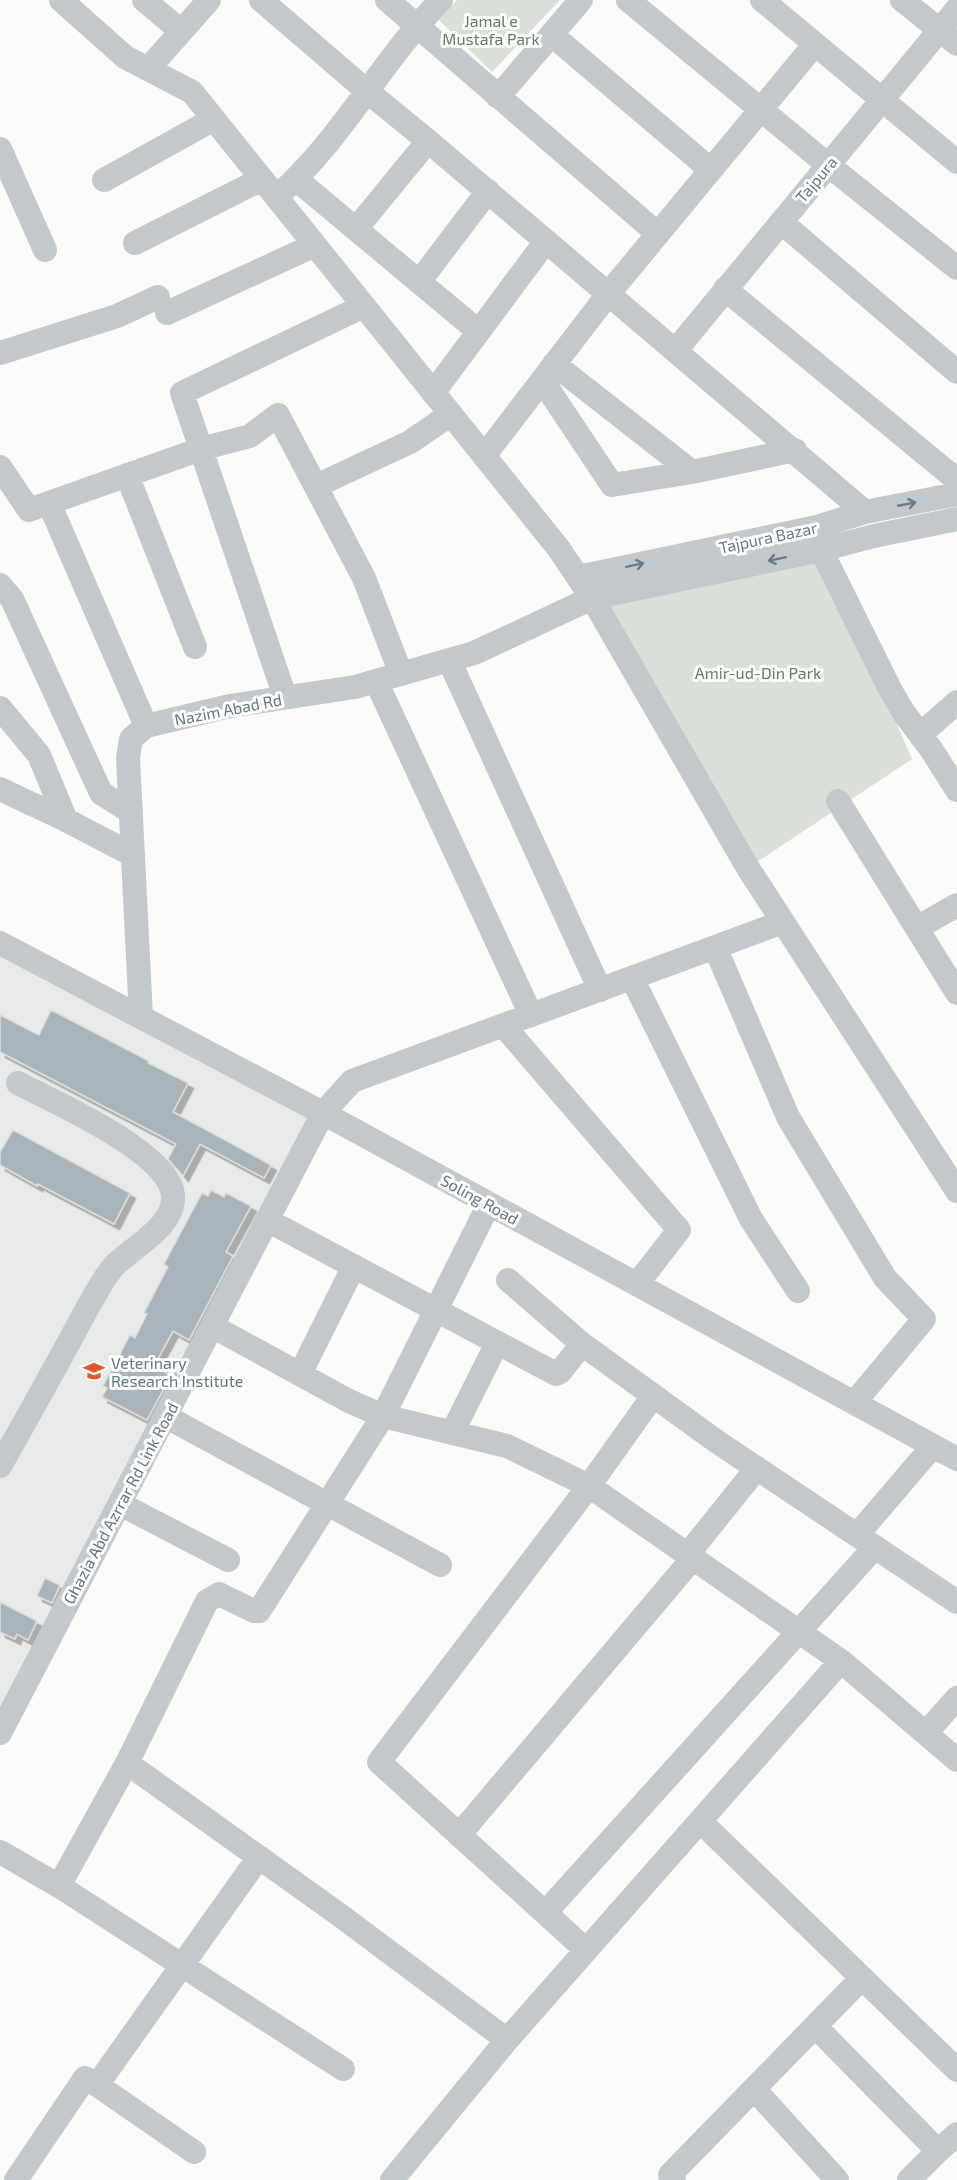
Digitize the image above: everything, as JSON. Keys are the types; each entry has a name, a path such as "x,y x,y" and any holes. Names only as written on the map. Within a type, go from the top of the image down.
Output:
{"street":[{"path":"61,0 124,57 192,93 559,549 592,598 748,868 957,1191"},
{"path":"144,0 181,32"},
{"path":"148,69 209,0"},
{"path":"261,0 866,512"},
{"path":"387,0 658,234"},
{"path":"276,197 297,180 368,92 416,25 441,0"},
{"path":"498,97 581,0"},
{"path":"628,0 957,268"},
{"path":"762,0 957,162"},
{"path":"902,0 949,37"},
{"name":"Tajpura","path":"676,350 882,100 949,37 957,9"},
{"path":"552,35 711,170"},
{"path":"484,456 609,293 815,44"},
{"path":"104,180 214,119"},
{"path":"356,229 428,141"},
{"path":"0,149 45,250"},
{"path":"135,243 261,179"},
{"path":"297,180 478,332"},
{"path":"419,282 488,191"},
{"path":"781,222 953,361"},
{"path":"433,393 546,240"},
{"path":"0,353 117,316 162,305 315,245"},
{"path":"725,289 957,480"},
{"path":"285,697 182,393 364,306"},
{"path":"548,372 692,472"},
{"path":"548,372 612,485 692,472 795,450"},
{"path":"0,467 29,510 201,449 250,436 278,414 364,578 401,674"},
{"path":"316,486 410,442 451,414"},
{"path":"127,476 195,647"},
{"name":"Tajpura Bazar","path":"578,577 817,527 866,512 957,494"},
{"path":"49,503 147,726 131,739 128,758 141,1017"},
{"name":"Tajpura Bazar","path":"592,598 957,519"},
{"path":"817,527 821,550 891,691 957,790"},
{"path":"0,585 12,599 100,793 131,812"},
{"name":"Nazim Abad Rd","path":"147,726 230,706 355,687 401,674 474,653 592,598"},
{"path":"449,660 600,990"},
{"path":"376,681 531,1015"},
{"path":"920,735 957,702"},
{"path":"0,708 39,755 66,820"},
{"path":"0,789 133,855"},
{"path":"838,801 957,993"},
{"path":"917,928 957,905"},
{"name":"Ghazia Abd Azrrar Rd Link Road","path":"0,1733 323,1113 352,1081 783,922"},
{"name":"Soling Road","path":"0,943 323,1113 957,1458"},
{"path":"715,947 788,1117 885,1278 924,1319 854,1402"},
{"path":"632,978 751,1220 798,1291"},
{"path":"503,1025 679,1230 637,1284"},
{"path":"0,1466 114,1266 167,1219 172,1204 172,1191 165,1174 153,1161 130,1143 18,1083"},
{"path":"59,1886 127,1763 207,1601 219,1594 254,1611 259,1611 383,1416 489,1204"},
{"path":"267,1220 556,1374 582,1344"},
{"path":"300,1374 354,1266"},
{"path":"508,1280 582,1344 653,1396 957,1602"},
{"path":"212,1326 349,1401 383,1416 507,1446 589,1486 841,1661 957,1760"},
{"path":"452,1433 497,1342"},
{"path":"586,1950 380,1764 380,1758 589,1486 653,1396"},
{"path":"165,1416 440,1565"},
{"path":"545,1913 799,1631 933,1446"},
{"path":"459,1835 691,1556 757,1468"},
{"path":"120,1504 228,1560"},
{"path":"392,2180 507,2040 841,1661"},
{"path":"926,1733 957,1698"},
{"path":"127,1763 507,2040"},
{"path":"699,1821 957,2070"},
{"path":"0,1852 59,1886 343,2069"},
{"path":"97,2085 259,1857"},
{"path":"670,2178 862,1978"},
{"path":"815,2026 938,2151"},
{"path":"16,2180 85,2078 194,2152"},
{"path":"754,2089 837,2180"},
{"path":"909,2180 957,2134"}],"shaded area":[{"name":"Veterinary Research Institute","path":"0,943 323,1113 0,1733"}],"green space":[{"name":"Jamal e Mustafa Park","path":"457,0 560,0 492,72 439,20"},
{"name":"Amir-ud-Din Park","path":"821,550 912,759 748,868 592,598"}],"building":[{"path":"51,1010 188,1083 173,1112 271,1165 264,1178 200,1144 183,1176 168,1159 176,1144 0,1052 0,1015 39,1035"},
{"path":"13,1130 130,1193 114,1224 0,1165 0,1152"},
{"path":"211,1190 224,1197 226,1193 251,1206 226,1252 233,1256 189,1340 173,1331 154,1366 171,1375 147,1420 102,1397 107,1388 103,1386 130,1335 135,1338 147,1314 144,1313 168,1267 164,1264 202,1193 208,1196"},
{"path":"45,1578 60,1585 52,1603 37,1596"},
{"path":"0,1602 37,1621 28,1640 17,1634 15,1639 0,1632"}],"place":[{"name":"Veterinary Research Institute","path":"94,1371"}]}
